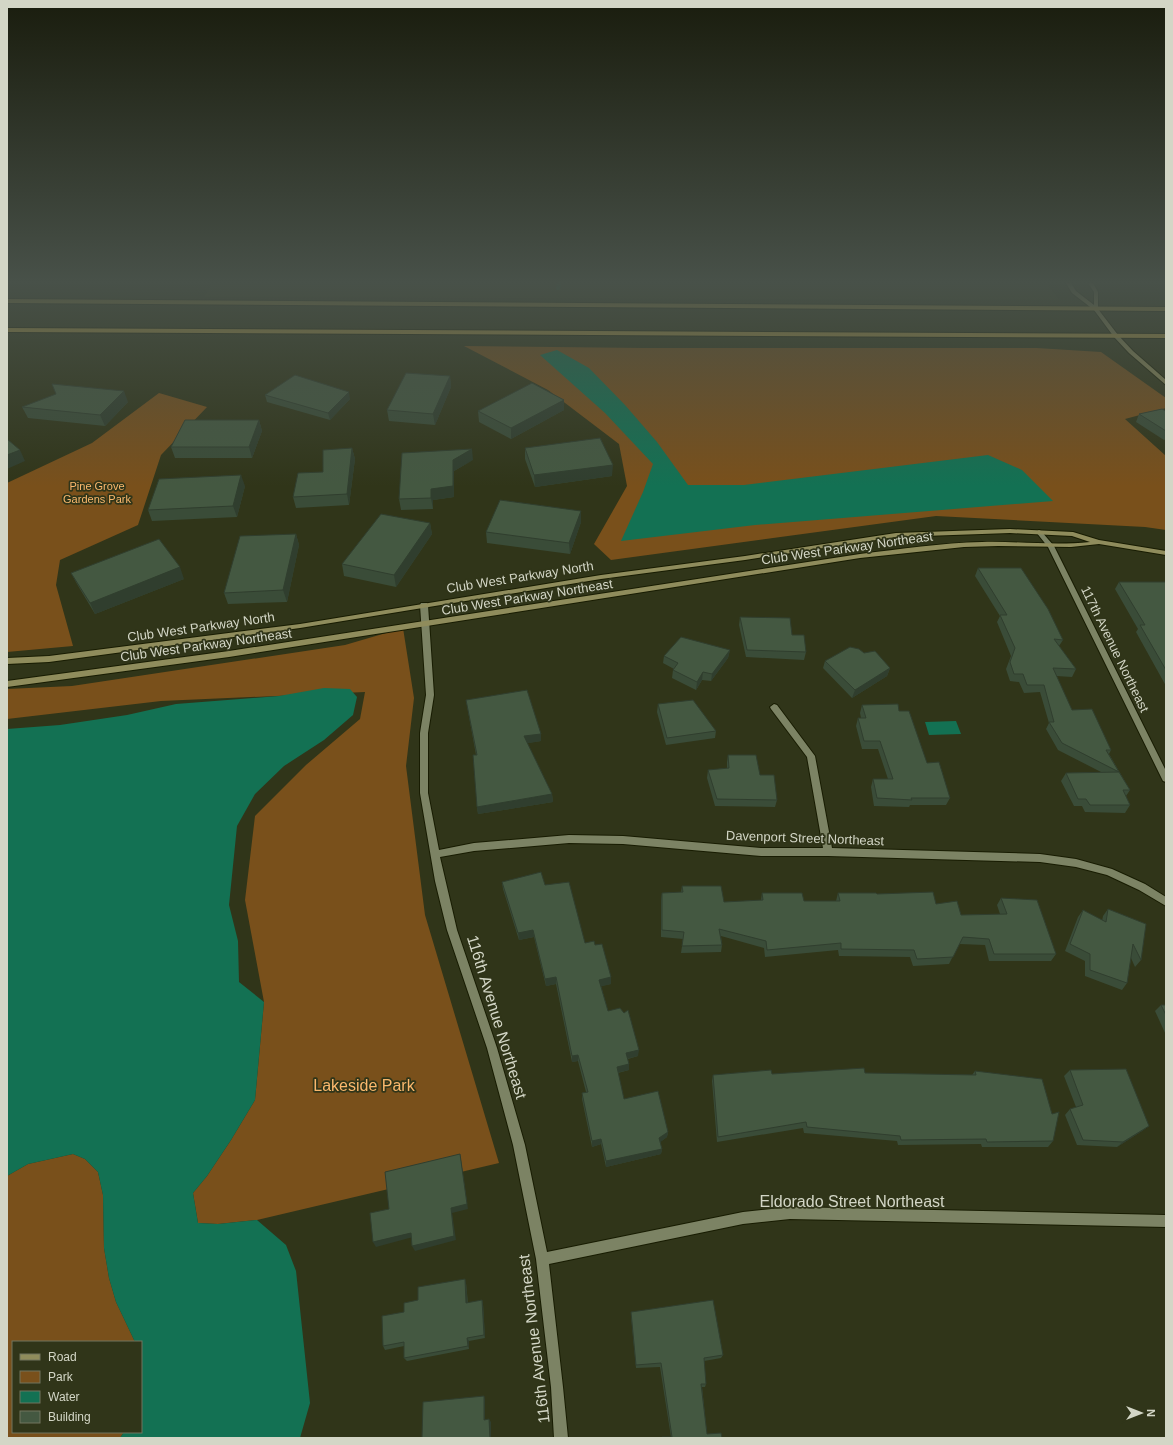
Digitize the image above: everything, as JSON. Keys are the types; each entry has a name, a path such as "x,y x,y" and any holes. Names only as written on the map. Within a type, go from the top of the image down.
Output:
{"street":[{"path":"1130,350 1146,367 1166,383"},
{"name":"Club West Parkway North","path":"7,661 49,659 300,626 601,577 745,558 896,535 960,531 1039,532 1073,534 1098,542"},
{"name":"117th Avenue Northeast","path":"1039,532 1050,546 1166,779"},
{"path":"1098,542 1166,553"},
{"name":"Club West Parkway Northeast","path":"7,684 221,655 919,548 998,544 1078,546 1098,542"},
{"name":"116th Avenue Northeast","path":"424,605 430,695 424,733 424,793 440,881 452,930 492,1048 519,1145 542,1259 557,1387 561,1438"},
{"path":"774,706 811,756 828,852"},
{"name":"Davenport Street Northeast","path":"436,854 474,847 569,839 623,840 761,852 828,852 1040,858 1076,863 1109,872 1142,887 1166,902"},
{"name":"Eldorado Street Northeast","path":"542,1259 743,1218 790,1213 1166,1220"}],"green space":[{"path":"472,350 1076,350 1101,352 1166,398 1166,408 1125,419 1166,456 1166,530 1145,527 936,516 611,560 594,544 627,486 619,444 548,390"},
{"name":"Pine Grove Gardens Park","path":"159,393 207,407 161,455 138,525 60,560 56,585 73,646 7,652 7,483 92,443"},
{"name":"Lakeside Park","path":"403,628 414,698 406,766 425,915 499,1163 257,1220 218,1224 198,1223 193,1193 207,1176 231,1140 255,1100 264,1002 245,900 255,816 306,765 360,719 365,692 161,701 7,719 7,689 72,686 345,645"},
{"path":"73,1154 85,1159 98,1172 103,1195 104,1248 109,1278 116,1302 135,1341 12,1341 12,1433 123,1433 120,1438 7,1438 7,1176 28,1164"}],"water":[{"path":"558,350 589,368 625,405 657,442 688,485 744,485 988,455 1022,470 1053,501 755,525 621,541 643,492 653,464 605,413 540,355"},
{"path":"324,688 350,689 357,697 353,715 324,740 284,766 255,794 237,826 229,905 238,941 239,982 264,1002 255,1100 207,1176 193,1193 198,1223 218,1224 257,1220 286,1245 296,1271 310,1403 300,1438 120,1438 123,1433 142,1433 142,1341 135,1341 116,1302 109,1278 104,1248 103,1195 98,1172 85,1159 73,1154 28,1164 7,1176 7,729 60,725 127,715 176,704 279,696"},
{"path":"956,721 961,734 929,735 925,722"}],"building":[{"path":"406,373 450,376 433,414 387,410"},
{"path":"295,375 349,392 328,413 265,395"},
{"path":"532,383 564,400 511,428 478,411"},
{"path":"52,384 124,391 100,415 22,407 56,394"},
{"path":"1162,409 1166,411 1166,431 1139,414"},
{"path":"185,420 259,420 249,447 171,447"},
{"path":"600,438 613,465 534,475 525,448"},
{"path":"7,439 20,450 7,455"},
{"path":"352,448 347,494 293,497 298,473 323,472 323,450"},
{"path":"472,449 453,460 453,486 431,489 431,498 399,499 402,453"},
{"path":"241,475 233,506 148,510 159,479"},
{"path":"500,500 581,511 569,543 486,532"},
{"path":"381,514 430,523 394,575 342,564"},
{"path":"296,534 283,590 224,593 240,536"},
{"path":"159,539 180,567 90,603 71,573"},
{"path":"978,568 1021,568 1048,609 1063,640 1054,639 1076,669 1053,668 1072,710 1092,709 1111,750 1106,750 1119,772 1062,743 1049,722 1054,722 1044,685 1027,685 1023,674 1014,674 1010,662 1015,648 1000,615 1007,615"},
{"path":"1119,582 1166,582 1166,670 1140,625 1145,625"},
{"path":"740,617 790,618 792,635 804,635 806,652 747,650"},
{"path":"681,637 730,650 712,674 703,672 697,682 673,670 678,663 664,656"},
{"path":"850,647 859,649 864,653 875,651 890,668 855,690 825,661"},
{"path":"527,690 541,734 524,736 552,794 477,807 473,755 477,755 466,700"},
{"path":"693,700 716,731 667,738 658,704"},
{"path":"898,704 899,711 909,711 927,763 939,762 950,798 911,798 912,800 877,798 873,779 893,779 880,741 864,741 858,718 866,718 862,705"},
{"path":"728,755 756,755 760,775 774,775 777,800 717,799 708,770 729,768"},
{"path":"1119,772 1130,790 1123,790 1130,805 1090,805 1086,799 1078,799 1066,773"},
{"path":"541,872 545,885 569,882 585,943 594,941 595,945 602,944 611,977 599,980 608,1011 620,1008 624,1013 628,1010 639,1050 626,1053 629,1064 617,1067 624,1099 658,1091 668,1132 659,1138 662,1149 606,1161 601,1139 592,1141 582,1093 588,1092 578,1055 572,1056 556,977 545,979 533,930 518,933 502,882"},
{"path":"682,886 721,886 724,902 763,900 762,893 802,893 804,901 840,901 838,893 877,894 933,892 936,904 957,901 961,915 1007,914 1001,898 1037,900 1056,954 994,954 989,939 963,937 953,957 917,959 914,950 841,949 841,943 767,950 766,941 719,929 722,945 682,946 684,932 662,930 662,893 683,892"},
{"path":"1108,909 1146,924 1141,960 1133,944 1127,983 1090,970 1090,954 1070,944 1083,910 1106,922"},
{"path":"1161,1005 1166,1005 1166,1015"},
{"path":"864,1068 865,1073 976,1075 975,1071 1042,1079 1052,1114 1059,1112 1053,1141 987,1142 986,1139 901,1140 900,1136 807,1127 806,1122 718,1137 713,1075 771,1070 772,1074"},
{"path":"1126,1069 1149,1126 1123,1142 1083,1140 1070,1109 1083,1105 1070,1070"},
{"path":"460,1154 467,1204 451,1208 454,1236 412,1246 411,1233 373,1242 370,1213 389,1209 385,1172"},
{"path":"465,1279 466,1303 482,1300 484,1335 467,1338 468,1346 404,1358 404,1342 383,1346 382,1316 404,1312 404,1303 418,1300 418,1287"},
{"path":"713,1300 723,1355 704,1358 706,1384 701,1384 707,1434 721,1433 722,1438 662,1438 672,1437 661,1363 636,1365 631,1312"},
{"path":"484,1396 484,1420 489,1419 490,1438 422,1438 423,1402"}]}
